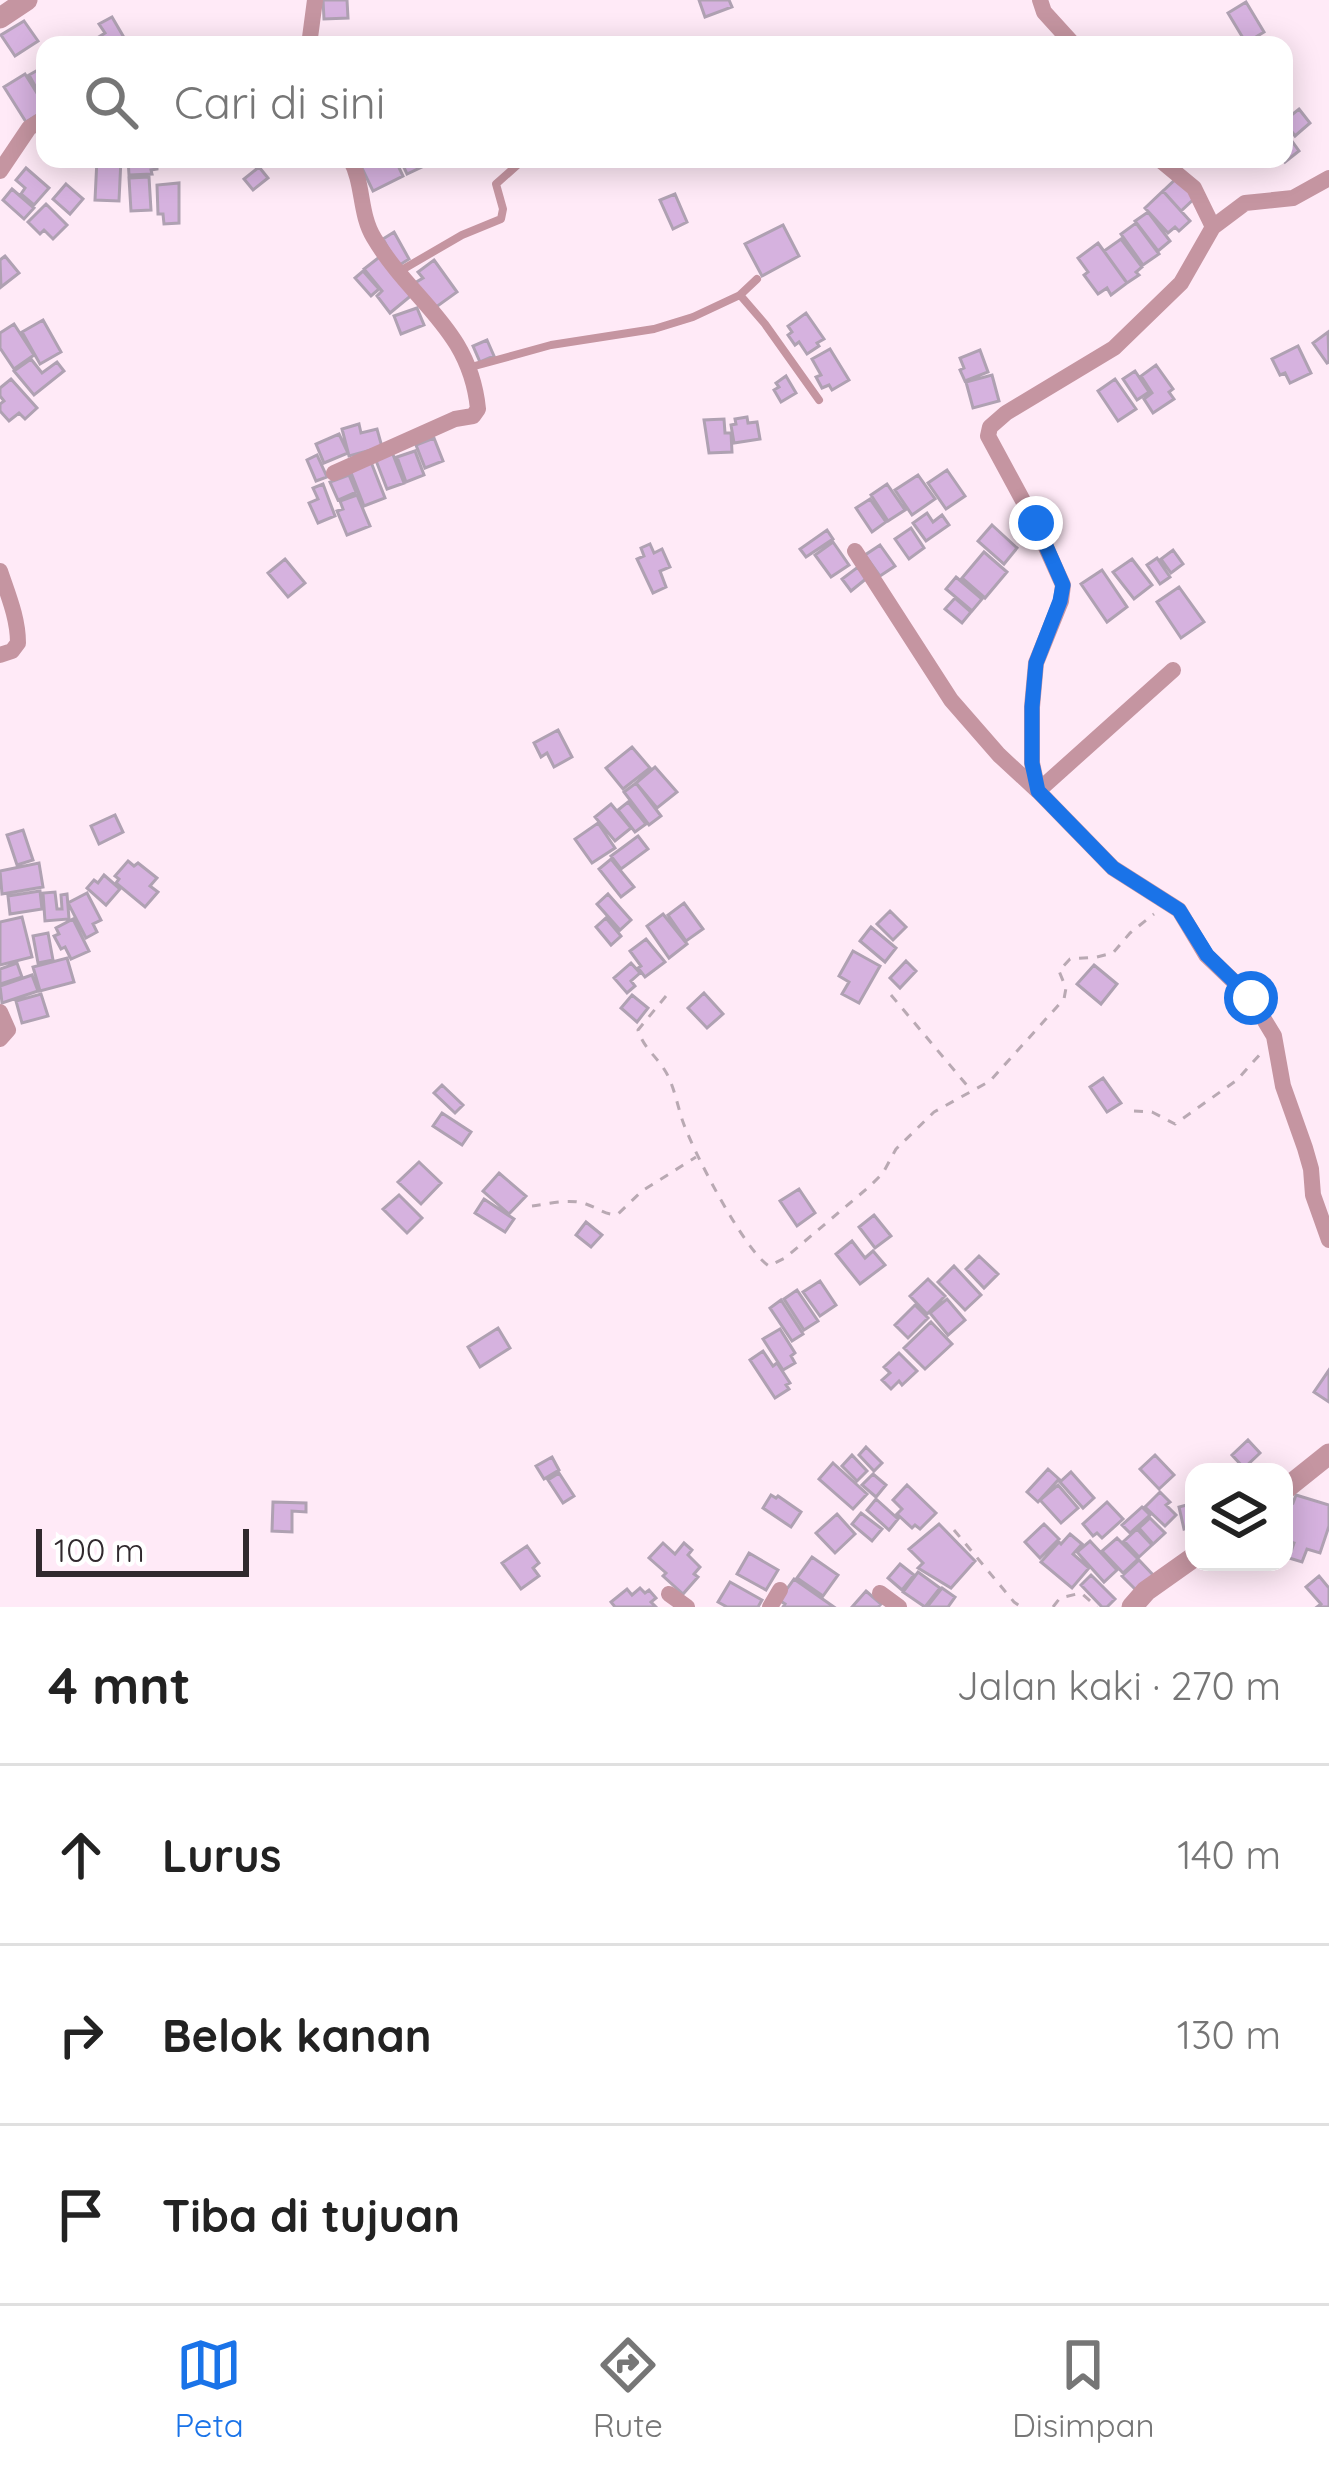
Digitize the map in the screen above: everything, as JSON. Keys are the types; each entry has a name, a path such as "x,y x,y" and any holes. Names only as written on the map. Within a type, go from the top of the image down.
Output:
{"street":[{"path":"0,18 27,0"},
{"path":"311,36 315,0"},
{"path":"1040,0 1044,12 1066,36"},
{"path":"0,171 36,124"},
{"path":"334,473 454,418 476,415 478,405 471,368 458,344 372,236 355,168"},
{"path":"1170,168 1194,188 1214,227"},
{"path":"1038,791 1032,763 1036,663 1063,585 1036,523 988,436 989,428 1006,412 1114,348 1181,283 1214,227 1245,202 1293,198 1329,178"},
{"path":"855,551 951,700 998,755 1113,868 1171,902 1207,955 1251,998 1274,1036 1283,1086 1311,1169 1312,1195 1329,1240"},
{"path":"0,571 19,634 19,643 0,655"},
{"path":"1038,791 1173,670"},
{"path":"0,1012 8,1030 0,1040"},
{"path":"1293,1483 1329,1454"},
{"path":"1132,1607 1185,1564"},
{"path":"770,1607 780,1590"},
{"path":"880,1593 899,1607"},
{"path":"669,1594 687,1607"}],"lane":[{"path":"399,272 462,235 501,220 496,184 514,168"},
{"path":"471,368 587,337 654,329 740,295 757,278"},
{"path":"740,295 819,400"}],"path":[{"path":"665,996 638,1035 663,1068 697,1156 724,1207 759,1259 765,1265 776,1265 883,1173 896,1149 934,1112 991,1081 1064,999 1066,988 1059,975 1070,959 1113,952 1171,902"},
{"path":"890,995 971,1090"},
{"path":"1134,1112 1152,1112 1172,1124 1183,1120 1237,1080 1274,1036"},
{"path":"532,1206 582,1202 616,1215 642,1191 697,1156"},
{"path":"953,1530 1021,1607"},
{"path":"1053,1607 1060,1598 1082,1593 1097,1607"}],"building":[{"path":"323,0 347,0 348,18 324,19"},
{"path":"699,0 729,0 732,7 705,17"},
{"path":"1246,2 1264,32 1242,36 1228,13"},
{"path":"112,17 123,36 100,36 105,33 99,24"},
{"path":"24,21 36,42 15,56 1,35"},
{"path":"25,74 36,92 36,116 26,122 4,87"},
{"path":"1299,109 1310,123 1295,136 1293,133 1293,114"},
{"path":"26,168 49,188 34,205 21,194 25,188 16,180"},
{"path":"97,168 121,168 119,201 95,200"},
{"path":"129,168 157,168 152,174 129,175"},
{"path":"258,168 268,178 253,190 244,179"},
{"path":"362,168 399,168 403,176 373,191"},
{"path":"149,177 151,210 131,211 129,178"},
{"path":"1178,177 1196,197 1181,211 1163,191"},
{"path":"179,183 179,223 164,224 163,214 158,214 157,185"},
{"path":"66,184 83,199 70,214 53,199"},
{"path":"12,189 34,208 24,219 3,200"},
{"path":"1163,191 1190,221 1179,231 1175,227 1168,233 1145,208"},
{"path":"675,194 687,222 673,229 660,200"},
{"path":"46,204 67,225 53,239 28,222"},
{"path":"1148,212 1170,241 1158,251 1135,221"},
{"path":"1136,223 1159,254 1143,265 1121,234"},
{"path":"783,225 799,256 762,276 745,244"},
{"path":"394,232 409,259 398,266 383,239"},
{"path":"1121,239 1142,267 1127,283 1104,251"},
{"path":"1098,243 1127,283 1111,295 1107,288 1098,294 1078,258"},
{"path":"382,255 413,294 390,313 377,296 382,291 364,269"},
{"path":"5,256 19,273 1,287 0,260"},
{"path":"434,260 457,292 432,310 413,284 423,278 418,272"},
{"path":"363,271 379,289 371,296 355,278"},
{"path":"417,308 424,325 401,334 394,316"},
{"path":"806,313 824,339 807,354 788,335 792,332 788,326"},
{"path":"43,320 61,352 40,364 22,332"},
{"path":"14,324 34,355 14,369 0,348 0,333"},
{"path":"1328,332 1329,362 1327,363 1313,343"},
{"path":"487,340 494,356 480,362 473,346"},
{"path":"1298,346 1311,373 1290,383 1272,359"},
{"path":"830,349 849,380 832,390 829,385 822,388 812,359"},
{"path":"980,350 988,372 965,381 960,358"},
{"path":"31,359 42,373 57,362 64,371 34,395 14,371"},
{"path":"1156,365 1173,389 1169,392 1174,399 1153,413 1144,399 1152,393 1141,376"},
{"path":"1135,371 1149,392 1137,400 1123,379"},
{"path":"992,375 999,401 973,408 966,382"},
{"path":"786,376 796,393 781,402 774,390"},
{"path":"11,379 37,408 25,419 19,413 9,421 0,411 4,401 0,388"},
{"path":"1115,379 1136,409 1118,421 1098,391"},
{"path":"747,417 748,423 757,422 760,439 734,443 731,425"},
{"path":"724,419 732,452 709,453 704,420"},
{"path":"359,424 361,433 377,429 382,447 349,456 342,429"},
{"path":"339,434 348,453 324,463 316,444"},
{"path":"434,438 443,461 425,468 416,445"},
{"path":"415,451 424,475 406,482 397,457"},
{"path":"392,452 404,483 387,489 375,458"},
{"path":"317,455 327,477 316,481 307,460"},
{"path":"371,462 385,498 364,506 350,470"},
{"path":"947,470 965,496 946,509 928,483"},
{"path":"349,475 356,492 338,500 330,482"},
{"path":"918,475 935,499 912,515 895,490"},
{"path":"323,484 335,516 318,523 309,503 318,499 313,488"},
{"path":"887,484 905,510 888,521 871,495"},
{"path":"357,495 370,526 347,535 337,511 343,509 340,501"},
{"path":"870,499 886,522 872,532 856,508"},
{"path":"927,513 933,522 942,515 949,525 926,541 913,523"},
{"path":"992,525 1017,548 1004,564 978,541"},
{"path":"911,528 924,548 909,559 895,539"},
{"path":"827,530 833,539 806,557 800,549"},
{"path":"833,542 849,565 831,577 815,555"},
{"path":"650,544 654,553 662,549 670,567 660,571 666,587 653,593 637,559 644,556 641,548"},
{"path":"880,545 895,566 880,576 865,555"},
{"path":"1173,550 1183,564 1171,573 1161,559"},
{"path":"984,552 1007,572 985,598 962,578"},
{"path":"1157,558 1170,577 1160,584 1147,565"},
{"path":"285,559 305,583 288,597 268,573"},
{"path":"1132,559 1152,585 1134,599 1113,572"},
{"path":"858,567 867,578 851,591 842,579"},
{"path":"1102,570 1127,607 1107,622 1081,584"},
{"path":"956,577 982,599 972,611 946,589"},
{"path":"1179,587 1204,622 1181,638 1157,602"},
{"path":"955,598 971,612 962,623 945,609"},
{"path":"558,730 572,757 554,767 534,743"},
{"path":"632,747 650,768 623,789 606,768"},
{"path":"655,767 677,792 657,808 636,783"},
{"path":"636,783 661,816 649,825 624,792"},
{"path":"628,802 646,824 635,832 618,810"},
{"path":"611,804 631,828 615,841 595,817"},
{"path":"115,815 123,832 99,844 91,826"},
{"path":"598,823 615,848 592,863 575,839"},
{"path":"23,830 33,860 17,865 7,835"},
{"path":"638,836 648,849 621,869 611,856"},
{"path":"611,859 634,887 621,897 599,869"},
{"path":"128,861 157,878 150,886 158,892 145,907 116,883 115,876"},
{"path":"39,863 43,887 2,894 0,871"},
{"path":"104,875 120,889 106,905 87,888"},
{"path":"40,891 42,909 10,914 8,896"},
{"path":"55,892 57,909 62,909 61,895 67,894 69,919 45,921 43,893"},
{"path":"87,893 101,920 93,924 97,932 86,938 68,903"},
{"path":"608,894 631,920 620,930 597,904"},
{"path":"684,903 703,929 686,941 668,915"},
{"path":"890,911 906,927 893,940 877,924"},
{"path":"663,914 687,944 669,958 647,926"},
{"path":"22,917 32,957 0,965 0,922"},
{"path":"606,918 621,936 611,945 596,927"},
{"path":"73,919 89,951 71,959 54,936 59,934 56,928"},
{"path":"871,927 896,948 885,962 860,941"},
{"path":"48,933 53,960 38,963 33,936"},
{"path":"646,939 665,962 645,977 630,951"},
{"path":"853,951 880,966 859,1003 842,994 849,982 839,976"},
{"path":"67,958 74,982 40,991 33,967"},
{"path":"906,961 916,971 900,988 890,978"},
{"path":"17,963 22,977 0,984 0,969"},
{"path":"631,963 640,973 627,993 614,978"},
{"path":"1094,965 1117,984 1101,1004 1077,984"},
{"path":"32,975 38,991 2,1003 0,986"},
{"path":"704,993 723,1014 707,1028 688,1008"},
{"path":"41,994 48,1016 22,1023 16,1001"},
{"path":"632,995 648,1008 637,1022 621,1008"},
{"path":"1103,1078 1121,1103 1107,1112 1090,1087"},
{"path":"442,1085 463,1105 455,1113 434,1093"},
{"path":"442,1113 471,1132 462,1145 433,1126"},
{"path":"419,1162 441,1183 421,1204 398,1182"},
{"path":"499,1173 526,1196 509,1214 483,1191"},
{"path":"799,1189 815,1213 797,1226 780,1201"},
{"path":"399,1195 422,1218 407,1233 383,1209"},
{"path":"484,1199 514,1219 505,1232 475,1213"},
{"path":"874,1215 891,1236 875,1248 859,1227"},
{"path":"586,1222 602,1235 591,1247 576,1235"},
{"path":"852,1241 865,1258 873,1251 885,1265 860,1284 836,1254"},
{"path":"979,1256 998,1274 984,1288 966,1269"},
{"path":"954,1266 981,1295 965,1310 938,1282"},
{"path":"928,1279 945,1296 927,1314 910,1296"},
{"path":"820,1281 836,1305 820,1316 803,1292"},
{"path":"797,1290 818,1321 804,1330 784,1299"},
{"path":"947,1299 965,1320 948,1335 930,1313"},
{"path":"781,1300 803,1334 792,1341 770,1308"},
{"path":"915,1305 928,1318 908,1338 895,1325"},
{"path":"931,1322 952,1344 925,1369 904,1348"},
{"path":"498,1328 510,1348 480,1367 468,1347"},
{"path":"780,1329 795,1353 791,1356 795,1363 783,1370 763,1339"},
{"path":"763,1351 790,1383 775,1398 750,1360"},
{"path":"899,1353 917,1371 891,1389 882,1380 890,1373 884,1367"},
{"path":"1329,1370 1329,1402 1314,1392"},
{"path":"1248,1440 1260,1453 1249,1463 1239,1463 1232,1455"},
{"path":"866,1447 882,1463 874,1471 859,1455"},
{"path":"852,1455 867,1471 857,1481 842,1466"},
{"path":"1155,1455 1174,1475 1159,1489 1140,1469"},
{"path":"552,1457 559,1470 544,1479 536,1466"},
{"path":"833,1463 867,1494 853,1509 819,1479"},
{"path":"1048,1469 1059,1479 1038,1502 1027,1492"},
{"path":"1071,1472 1094,1498 1083,1508 1060,1482"},
{"path":"559,1473 574,1496 563,1503 548,1480"},
{"path":"873,1474 886,1485 876,1497 862,1485"},
{"path":"907,1485 936,1513 920,1529 897,1514 902,1509 893,1500"},
{"path":"1058,1485 1078,1508 1061,1523 1040,1500"},
{"path":"1160,1492 1176,1515 1165,1526 1145,1507"},
{"path":"771,1495 801,1512 791,1527 763,1508"},
{"path":"1296,1495 1329,1505 1329,1526 1320,1553 1307,1549 1302,1562 1293,1559"},
{"path":"876,1499 898,1519 889,1530 867,1510"},
{"path":"273,1502 306,1503 306,1512 292,1511 292,1532 272,1531"},
{"path":"1107,1502 1123,1519 1102,1538 1097,1533 1093,1536 1083,1524"},
{"path":"1142,1507 1150,1515 1130,1533 1122,1525"},
{"path":"861,1513 882,1529 872,1541 852,1524"},
{"path":"837,1514 855,1534 835,1553 816,1533"},
{"path":"1150,1518 1165,1533 1153,1544 1139,1528"},
{"path":"939,1524 975,1561 951,1588 918,1568 923,1563 909,1549"},
{"path":"1044,1524 1059,1539 1040,1558 1025,1542"},
{"path":"1137,1529 1152,1545 1139,1557 1124,1541"},
{"path":"1070,1534 1082,1544 1073,1554 1089,1568 1072,1588 1041,1562"},
{"path":"1117,1538 1138,1559 1123,1573 1102,1551"},
{"path":"1090,1541 1117,1570 1104,1582 1077,1552"},
{"path":"663,1543 675,1554 684,1543 700,1567 694,1574 698,1577 683,1594 649,1558"},
{"path":"527,1546 539,1563 533,1568 539,1576 521,1589 502,1563"},
{"path":"749,1553 778,1570 766,1590 737,1574"},
{"path":"812,1557 838,1575 823,1596 797,1578"},
{"path":"1139,1560 1155,1577 1138,1592 1122,1576"},
{"path":"900,1564 914,1575 902,1590 888,1578"},
{"path":"918,1572 940,1588 925,1607 903,1592"},
{"path":"1091,1575 1115,1599 1107,1607 1081,1585"},
{"path":"1319,1576 1329,1588 1329,1607 1317,1607 1321,1604 1306,1587"},
{"path":"794,1579 834,1607 783,1607 779,1600"},
{"path":"730,1582 762,1600 758,1607 727,1607 718,1602"},
{"path":"640,1588 656,1598 651,1602 656,1607 615,1607 611,1602 627,1589 632,1595"},
{"path":"942,1588 955,1597 948,1607 927,1607"},
{"path":"866,1591 881,1604 852,1607"}],"route":[{"path":"1036,523 1063,585 1036,663 1032,763 1038,791 1113,868 1171,902 1207,955 1251,998"}]}
